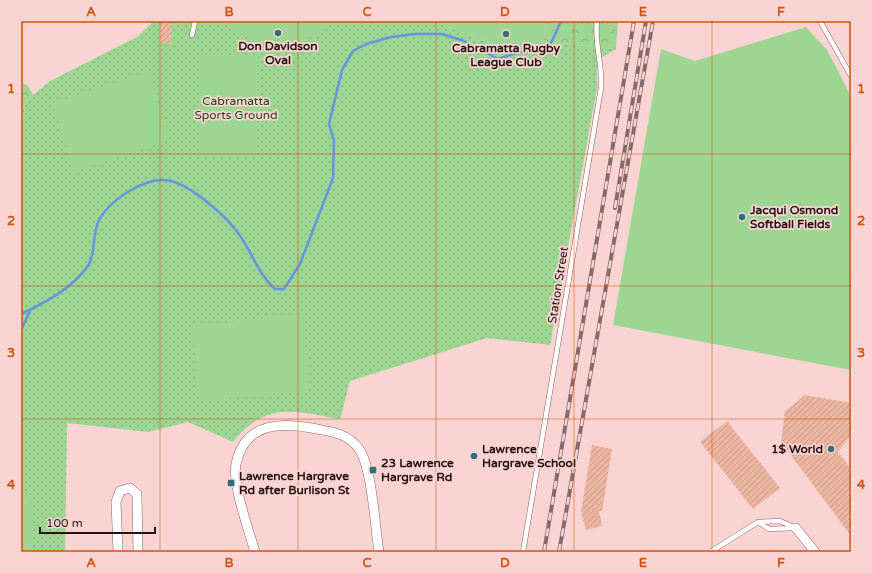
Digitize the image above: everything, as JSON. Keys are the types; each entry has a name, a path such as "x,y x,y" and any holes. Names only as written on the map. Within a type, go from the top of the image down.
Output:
{"street":[{"path":"255,552 237,485 236,463 244,445 253,435 267,427 288,424 340,433 360,449 366,466 379,552"},
{"path":"118,552 116,502 120,491 130,488 136,494 138,552"},
{"path":"796,528 815,552"}],"lane":[{"path":"192,35 195,21"},
{"name":"Station Street","path":"523,552 601,88 602,75 596,30 597,21"},
{"path":"820,21 851,76"},
{"path":"710,552 758,522 780,521 796,528"},
{"path":"758,522 769,529 796,528"}],"green space":[{"name":"Cabramatta Sports Ground","path":"154,21 447,21 447,26 509,50 543,42 616,49 597,60 597,88 550,345 487,338 350,381 340,419 309,413 282,412 257,420 245,429 233,442 188,422 148,432 67,423 65,552 21,552 21,117 25,118 24,103 50,81 137,37"},
{"name":"Don Davidson Oval","path":"223,21 333,21 321,31 301,40 277,43 266,42 243,35"},
{"name":"Cabramatta Rugby League Club","path":"447,21 547,21 543,42 509,50 447,26"},
{"path":"547,21 618,21 616,49 543,42"},
{"name":"Jacqui Osmond Softball Fields","path":"806,27 827,50 851,96 851,370 613,325 661,49 695,61"},
{"name":"Cabramatta Sports Ground","path":"201,54 258,55 257,156 199,155"},
{"path":"149,72 170,140 74,171 52,103"},
{"path":"21,82 28,86 33,95 24,103 25,118 21,117"},
{"path":"302,314 310,390 199,401 192,326"},
{"path":"21,492 30,492 32,552 21,552"}],"building":[{"path":"161,23 172,24 171,43 159,43"},
{"path":"805,395 851,403 851,435 838,452 851,469 851,536 781,442 785,411"},
{"path":"727,421 780,488 753,509 700,442"},
{"path":"592,445 612,449 602,511 599,511 602,526 586,530 581,512"}],"waterway":[{"path":"21,314 59,294 83,272 89,264 93,253 99,220 110,206 127,192 136,187 146,183 164,180 175,182 187,188 211,205 241,236 258,268 268,282 275,289 284,289 300,264 333,178 334,141 329,124 342,70 353,51 366,44 391,37 415,34 442,34 464,41 498,59 519,52 543,52 552,41 561,21"},
{"path":"21,330 31,309"}],"railway":[{"path":"544,552 634,21"},
{"path":"615,208 646,21"},
{"path":"559,552 653,21"}],"place":[{"name":"Don Davidson Oval","path":"278,33"},
{"name":"Cabramatta Rugby League Club","path":"506,34"},
{"name":"Jacqui Osmond Softball Fields","path":"742,217"},
{"name":"1$ World","path":"831,449"},
{"name":"Lawrence Hargrave School","path":"474,456"},
{"name":"23 Lawrence Hargrave Rd","path":"373,470"},
{"name":"Lawrence Hargrave Rd after Burlison St","path":"231,483"}]}
